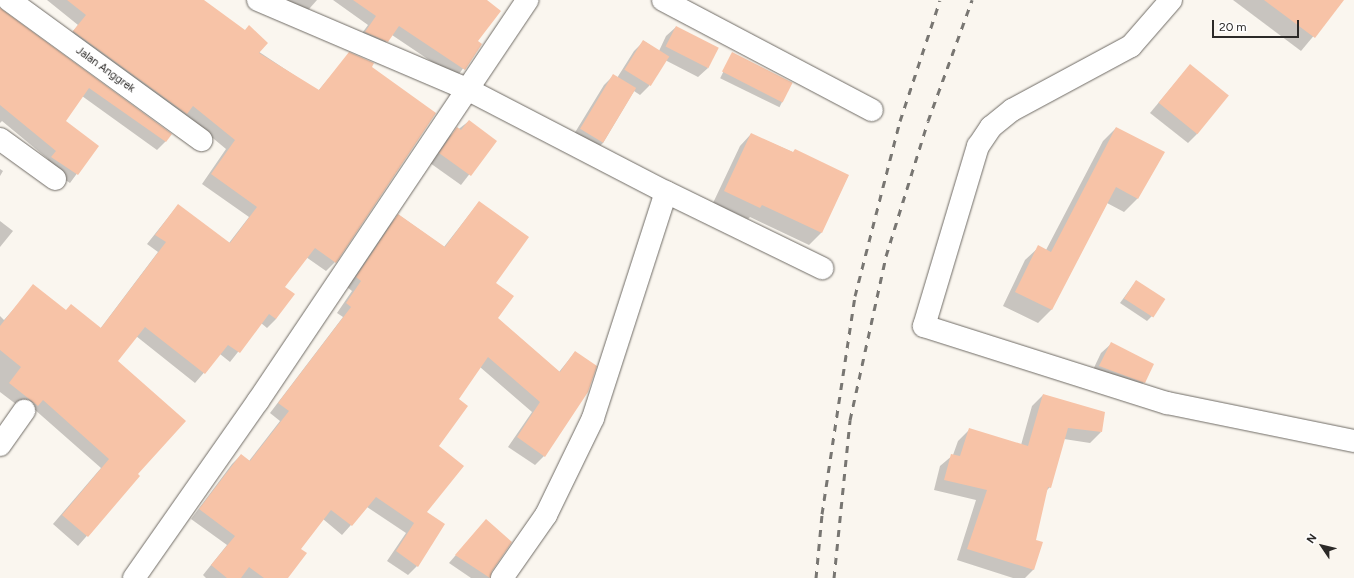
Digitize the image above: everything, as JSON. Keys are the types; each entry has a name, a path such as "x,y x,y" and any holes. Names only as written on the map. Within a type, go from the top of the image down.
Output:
{"street":[{"name":"Jalan Anggrek","path":"8,0 201,140"},
{"path":"258,0 467,90 666,192 822,268"},
{"path":"134,578 258,402 527,0"},
{"path":"664,0 872,110"},
{"path":"1171,0 1131,46 1012,110 991,127 978,146 924,326 1167,403 1354,441"},
{"path":"0,139 55,179"},
{"path":"502,578 546,515 593,418 666,192"},
{"path":"0,445 24,411"}],"building":[{"path":"67,0 204,0 245,30 249,25 268,43 259,53 319,90 349,52 374,63 372,67 436,113 336,263 315,248 285,287 295,294 276,319 269,314 240,353 228,345 205,374 145,327 118,361 186,421 138,474 140,476 88,537 62,515 109,459 43,400 38,406 9,383 21,367 0,350 0,326 33,284 66,310 71,304 101,328 166,242 155,235 178,204 230,243 257,207 211,174 235,140 193,106 187,114 73,31 86,15"},
{"path":"353,0 487,0 501,11 478,41 482,44 465,70 399,26 388,42 365,32 376,16"},
{"path":"1264,0 1344,0 1315,38"},
{"path":"0,8 172,134 166,142 89,88 66,121 99,146 78,175 51,157 56,151 0,105"},
{"path":"676,26 719,48 708,68 666,46"},
{"path":"643,40 669,56 651,86 624,70"},
{"path":"732,52 793,83 783,102 722,72"},
{"path":"1190,64 1229,95 1197,134 1159,103"},
{"path":"613,74 636,88 603,143 580,129"},
{"path":"469,120 497,141 471,176 439,153 457,127 461,130"},
{"path":"1116,127 1165,152 1138,199 1116,187 1052,310 1015,292 1038,245 1051,252"},
{"path":"751,133 793,152 795,149 849,175 822,233 762,205 760,208 724,191"},
{"path":"479,201 529,237 496,283 514,296 498,318 560,372 575,351 597,366 588,392 545,457 517,437 540,402 488,357 459,399 468,406 439,446 464,466 427,512 445,524 418,567 396,551 414,523 376,497 352,526 331,510 301,549 307,553 288,578 264,578 249,567 241,578 227,578 211,565 235,536 199,509 241,454 250,461 289,411 278,403 351,307 346,303 361,281 356,277 398,214 445,247"},
{"path":"1136,280 1165,299 1153,318 1124,298"},
{"path":"1111,342 1154,364 1145,383 1099,366"},
{"path":"1043,394 1105,412 1102,432 1068,428 1051,488 1048,487 1036,540 1043,542 1034,570 967,549 987,490 944,480 951,454 960,456 969,428 1028,446"},
{"path":"486,519 512,542 492,571 490,578 455,555"}],"railway":[{"path":"816,578 822,514 855,296 900,121 940,0"},
{"path":"834,578 850,420 886,256 928,121 972,0"}]}
